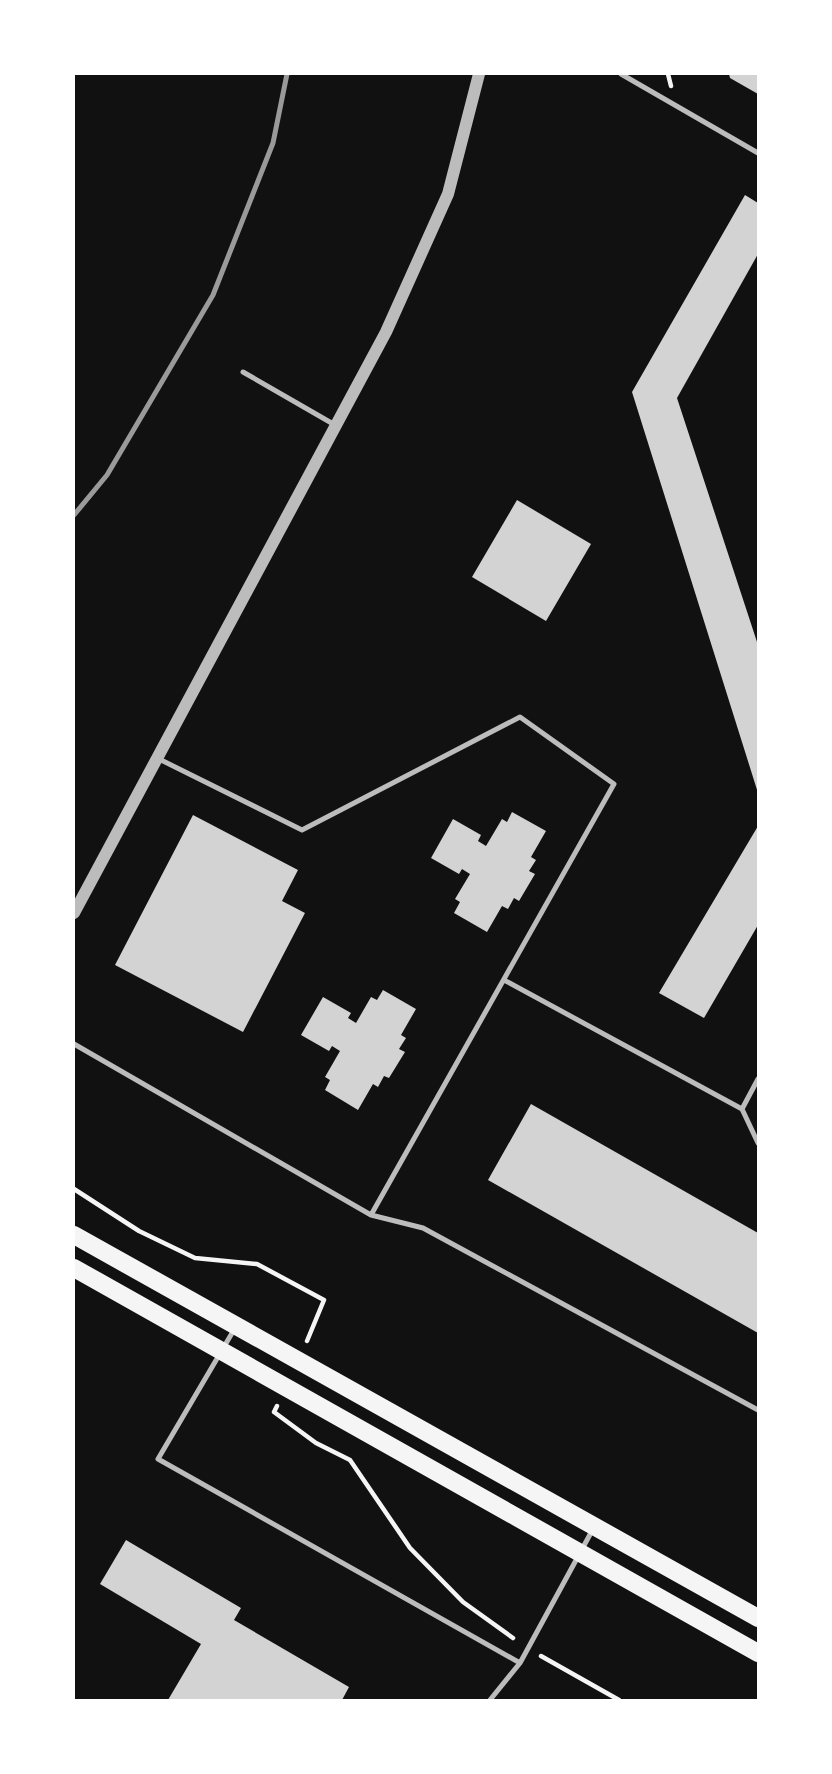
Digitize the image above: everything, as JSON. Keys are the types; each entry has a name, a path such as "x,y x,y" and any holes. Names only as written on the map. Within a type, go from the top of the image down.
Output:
{"main road":[{"path":"74,1235 758,1618"},
{"path":"74,1268 758,1653"}],"street":[{"path":"74,913 386,331 448,194 479,74"}],"lane":[{"path":"621,74 758,153"},
{"path":"243,372 335,425"},
{"path":"157,758 302,830 520,717 614,784 371,1215"},
{"path":"503,980 742,1109 758,1143"},
{"path":"74,1044 371,1215 423,1228 758,1410"},
{"path":"742,1109 758,1079"},
{"path":"236,1325 158,1459 520,1663"},
{"path":"490,1700 520,1663 594,1526"}],"path":[{"path":"316,1443 350,1460 410,1548 464,1602 528,1649 619,1700"}],"building":[{"path":"729,74 758,74 758,94 730,78"},
{"path":"745,195 758,203 758,254 677,398 758,645 758,793 632,392"},
{"path":"517,500 591,544 546,621 472,577"},
{"path":"512,812 546,831 531,857 536,860 529,871 535,874 519,901 514,898 508,909 502,906 487,932 454,913 460,902 455,899 470,874 462,869 459,874 431,858 453,819 481,835 478,841 486,846 502,819 507,822"},
{"path":"193,815 298,870 282,901 305,913 243,1032 115,965"},
{"path":"758,826 758,925 704,1018 659,993"},
{"path":"383,990 416,1009 401,1035 406,1038 399,1049 405,1052 389,1078 384,1076 378,1087 373,1084 358,1110 325,1090 330,1080 325,1077 340,1051 332,1046 329,1051 301,1035 323,997 351,1013 348,1018 356,1023 371,997 377,1000"},
{"path":"531,1104 758,1233 758,1333 488,1180"},
{"path":"126,1540 241,1608 234,1620 349,1687 342,1700 168,1700 201,1644 100,1584"}],"railway":[{"path":"74,515 107,475 213,295 273,143 287,74"}]}
